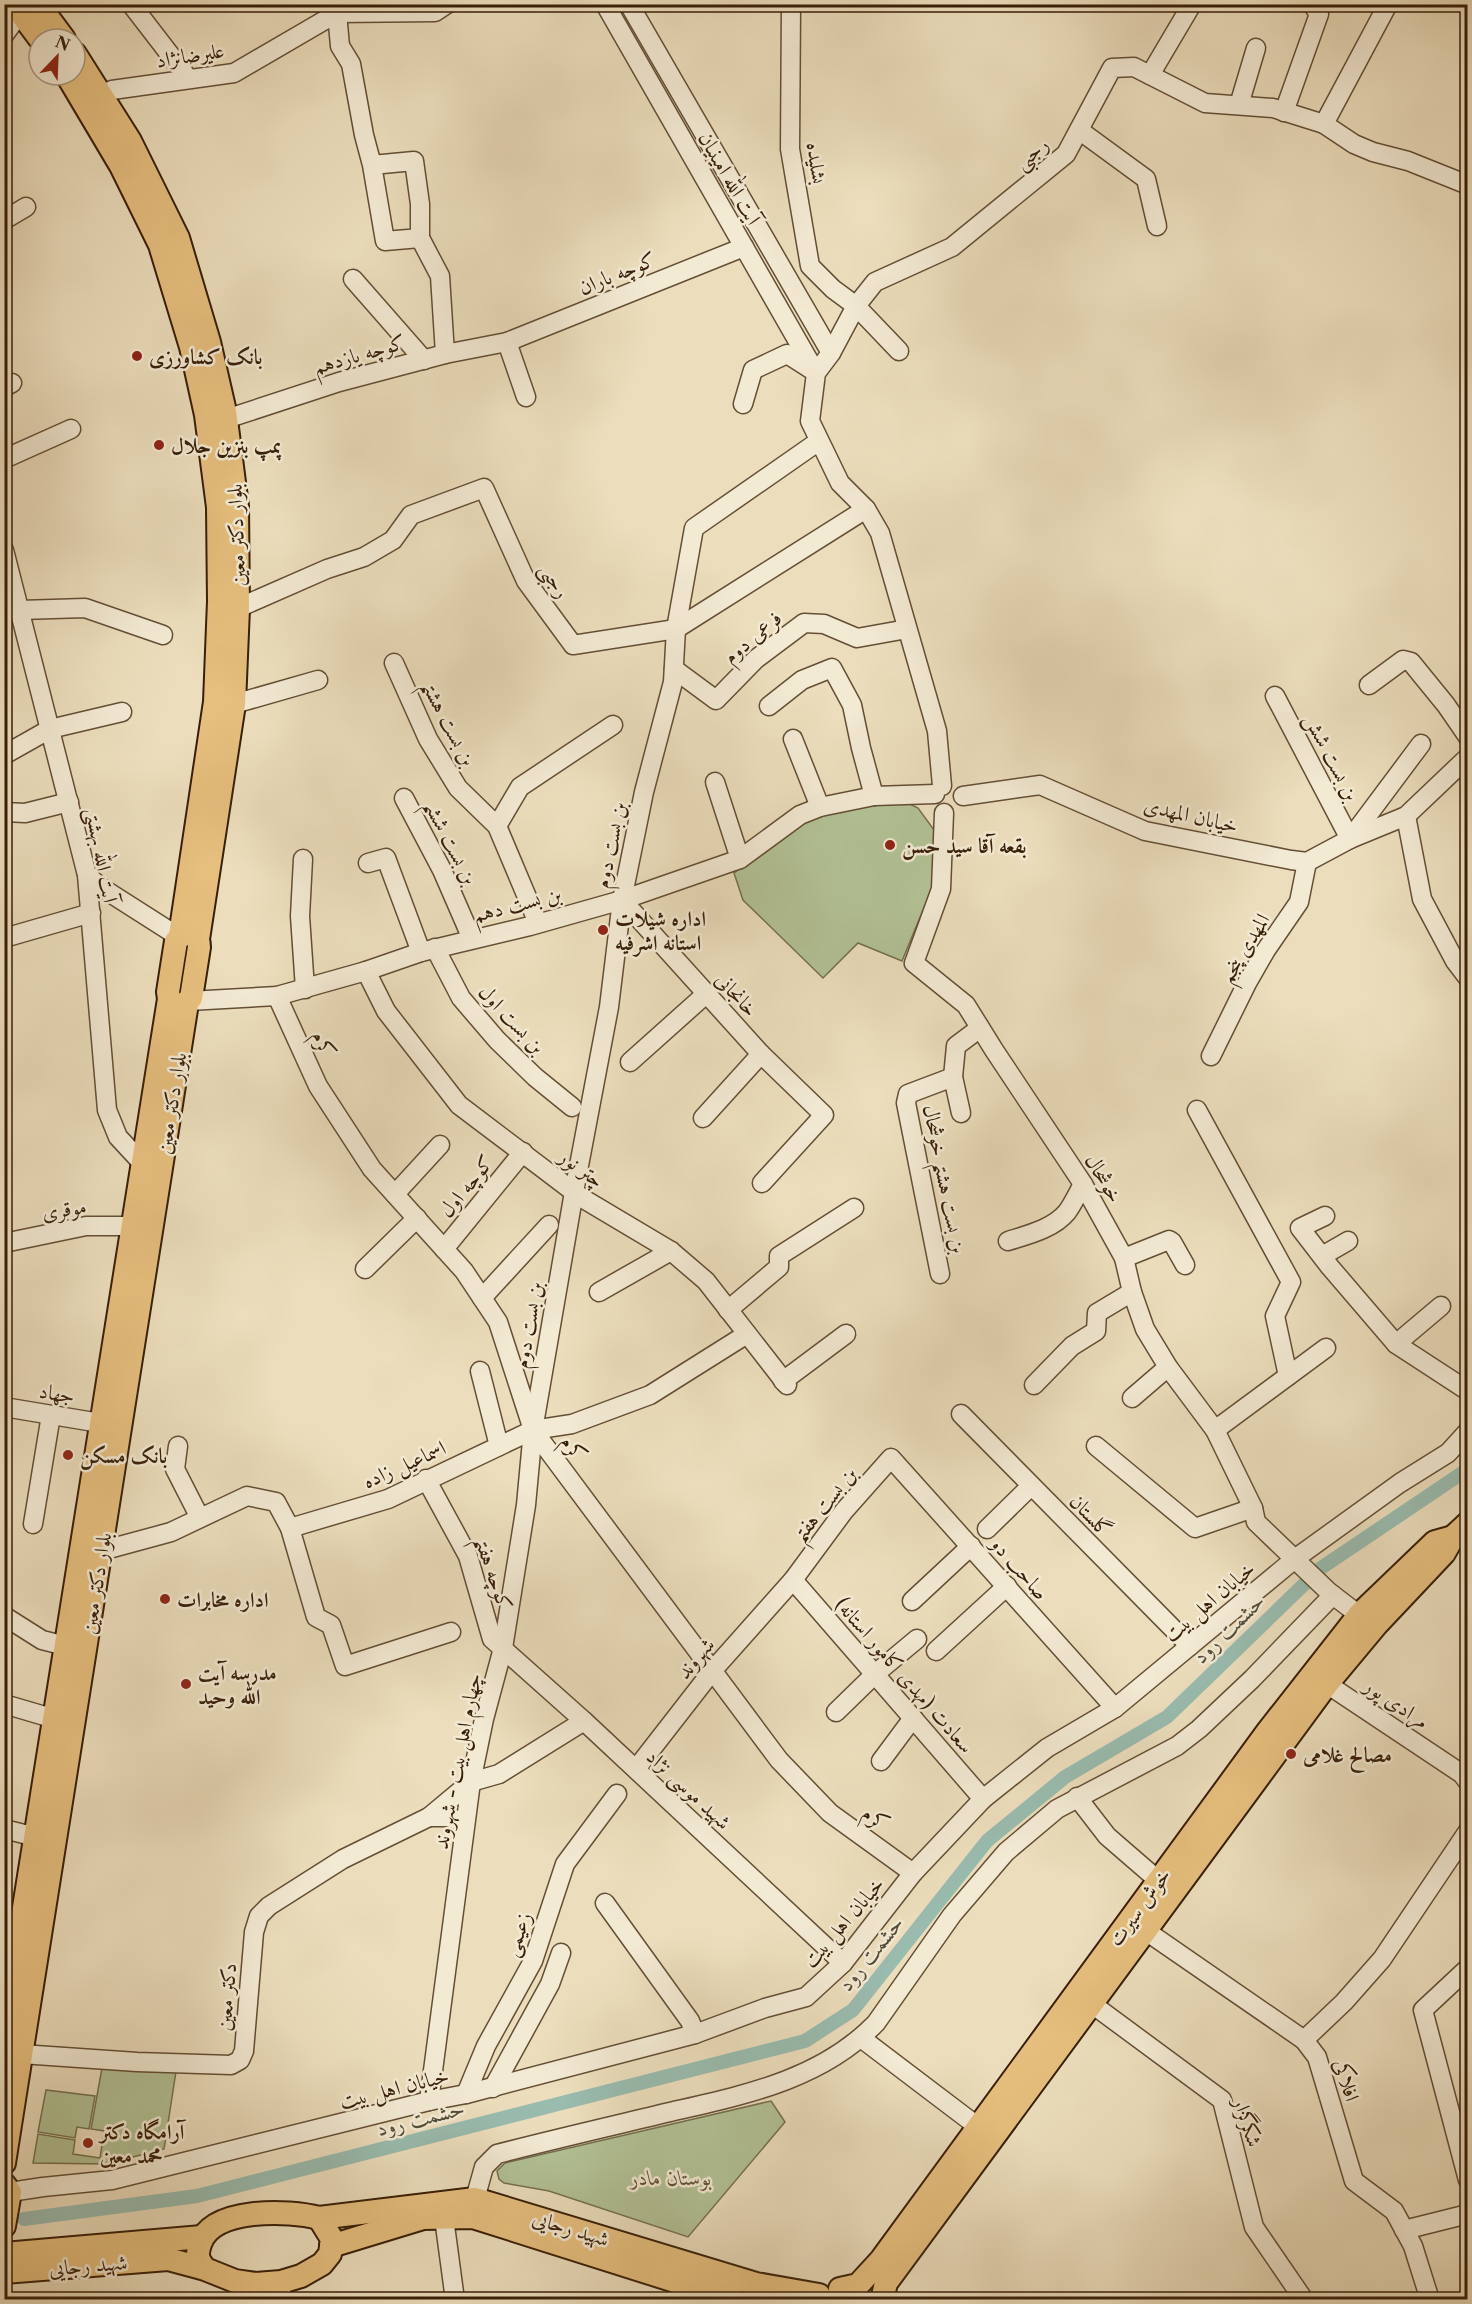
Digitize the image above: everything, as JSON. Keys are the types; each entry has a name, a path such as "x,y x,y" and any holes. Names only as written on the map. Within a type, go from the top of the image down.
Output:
{"main road":[{"path":"24,7 34,27"},
{"path":"24,7 49,27"},
{"name":"بلوار دکتر معین","path":"87,72 130,141 178,238 209,342 226,419 237,506 238,608 234,704 189,942"},
{"name":"بلوار دکتر معین","path":"74,87 122,166 160,245 191,347 206,415 218,507 219,601 215,702 189,942"},
{"path":"182,1001 168,992 176,941 189,942"},
{"name":"بلوار دکتر معین","path":"4,2163 101,1551 111,1425 132,1226 143,1164 182,1001"},
{"name":"بلوار دکتر معین","path":"4,2033 66,1646 111,1425 182,1001"},
{"name":"خوش سیرت","path":"882,2300 886,2283 977,2126 1268,1731 1359,1616 1435,1542 1460,1530"},
{"name":"خوش سیرت","path":"824,2295 858,2285 927,2212 1092,2004 1327,1684 1377,1624 1444,1553 1460,1530"},
{"path":"4,2226 7,2188"},
{"name":"شهید رجایی","path":"4,2254 202,2237 213,2226 248,2215 273,2212 319,2218 475,2199 756,2284 824,2295 851,2291 867,2300"},
{"name":"شهید رجایی","path":"4,2272 168,2259 235,2280 281,2291 322,2264 330,2253 331,2246 423,2218 473,2217 728,2298"},
{"path":"319,2218 332,2239 331,2246"},
{"path":"202,2237 197,2254 198,2261 205,2269"}],"street":[{"path":"131,4 188,78"},
{"name":"آیت الله امینیان","path":"605,4 816,373"},
{"name":"آیت الله امینیان","path":"629,4 831,353"},
{"name":"بشلیده","path":"791,4 790,149 810,266 833,289 856,306 899,351"},
{"path":"1150,75 1192,4"},
{"path":"1284,112 1319,15 1312,4"},
{"path":"1324,124 1388,4"},
{"path":"4,35 24,7"},
{"name":"علیرضانژاد","path":"102,94 112,90 234,73 337,13 439,7"},
{"path":"337,13 340,46 351,64 372,165 384,241 420,238"},
{"path":"1239,105 1256,48"},
{"name":"رجبی","path":"939,790 937,731 880,533 866,509 840,483 810,421 816,373 831,353 856,306 875,282 952,247 1066,154 1112,68 1134,67 1204,103 1273,108 1324,124 1354,144 1373,152 1408,161 1467,185"},
{"path":"1079,130 1146,180 1157,226"},
{"path":"372,165 414,161 420,204 420,238 440,276 445,354"},
{"path":"4,220 26,207"},
{"name":"کوچه باران","path":"507,342 744,247"},
{"path":"353,279 424,360"},
{"path":"507,342 526,397"},
{"name":"کوچه یازدهم","path":"226,419 339,382 445,354 507,342"},
{"path":"742,404 753,370 788,354 816,373"},
{"path":"4,459 71,429"},
{"name":"بن بست دوم","path":"533,1430 609,1007 621,900 644,792 673,682 676,629 694,528 819,441"},
{"name":"رجبی","path":"238,608 327,569 364,557 393,540 411,515 484,488 526,580 573,645 676,629 866,509"},
{"name":"آیت الله بهشتی","path":"4,550 52,729 87,876 106,1110 118,1137 143,1164"},
{"path":"20,610 85,608 163,635"},
{"name":"فرعی دوم","path":"674,669 716,700 756,659 804,623 824,624 857,638 907,629"},
{"path":"1369,685 1406,659 1411,662 1446,705 1467,737"},
{"name":"بن بست هشتم","path":"394,663 428,739 458,788 497,826 538,923"},
{"path":"769,706 802,680 832,668 852,705 874,796"},
{"path":"234,704 318,680"},
{"name":"بن بست شش","path":"1275,696 1350,839"},
{"path":"4,755 52,729 122,712"},
{"path":"497,826 520,786 613,724"},
{"path":"793,739 820,807"},
{"path":"1350,839 1421,744"},
{"path":"1307,862 1350,839 1406,816 1467,757"},
{"path":"715,782 740,860"},
{"path":"954,785 963,796 963,803 953,813 944,813 936,805 939,790 954,785"},
{"name":"خيابان المهدی","path":"963,796 1040,785 1145,831 1307,862"},
{"name":"بن بست دهم","path":"182,1001 277,996 366,971 428,950 621,900 740,860 800,815 820,807 874,796 939,790"},
{"name":"بن بست ششم","path":"404,798 442,870 472,939"},
{"path":"4,812 25,813 69,802"},
{"name":"خوشحال","path":"944,813 941,889 914,963 966,1005 1083,1184 1124,1258 1132,1292 1145,1329 1168,1366 1215,1430 1253,1508 1256,1522 1331,1593 1359,1616"},
{"path":"1406,816 1422,899 1461,957 1467,978"},
{"name":"بن بست اول","path":"368,863 386,858 428,950 460,998 497,1040 535,1077 572,1107"},
{"path":"303,859 300,916 305,988"},
{"name":"المهدی پنجم","path":"1211,1056 1247,983 1266,950 1299,902 1307,862"},
{"path":"87,876 99,886 189,942 207,993 235,1000"},
{"name":"خانجانی","path":"621,900 761,1054 824,1115 762,1183"},
{"path":"4,938 91,912"},
{"name":"چتر نور","path":"366,971 386,1011 459,1105 574,1192 671,1251 706,1281 785,1383 846,1334"},
{"path":"630,1062 706,994"},
{"name":"کرم","path":"277,996 318,1086 372,1169 464,1271 498,1322 533,1430 779,1760 830,1813 914,1873"},
{"name":"بن بست هشتم خوشحال","path":"940,1274 906,1103 908,1094 953,1077 956,1046 980,1028"},
{"path":"703,1118 761,1054"},
{"path":"953,1077 961,1113"},
{"path":"1197,1110 1291,1282 1275,1316 1288,1376"},
{"path":"395,1194 440,1145"},
{"name":"کوچه اول","path":"444,1249 523,1152"},
{"path":"1008,1241 1040,1230 1067,1213 1083,1184"},
{"path":"728,1310 779,1267 778,1256 854,1208"},
{"path":"1325,1216 1300,1228 1396,1344 1467,1391"},
{"path":"365,1269 417,1218"},
{"path":"482,1298 549,1225"},
{"name":"موقری","path":"4,1243 86,1226 132,1226"},
{"path":"1124,1258 1169,1240 1185,1265"},
{"path":"1322,1256 1347,1241"},
{"path":"599,1292 671,1251"},
{"path":"1034,1384 1072,1346 1096,1331 1097,1313 1132,1292"},
{"path":"1396,1344 1441,1306"},
{"name":"اسماعیل زاده","path":"290,1528 388,1499 533,1430 572,1424 650,1395 747,1334"},
{"path":"1215,1430 1326,1348"},
{"path":"1132,1398 1168,1366"},
{"path":"480,1371 499,1446"},
{"name":"جهاد","path":"4,1407 111,1425"},
{"name":"گلستان","path":"960,1414 1190,1646"},
{"path":"33,1524 51,1415"},
{"name":"چهارم اهل بیت - شهروند","path":"429,2101 471,1782 484,1719 503,1648 526,1505 533,1430"},
{"name":"خیابان اهل بیت","path":"7,2188 112,2180 429,2101 493,2088 695,2034 765,2008 806,1997 843,1964 914,1873 983,1799 1047,1748 1115,1708 1190,1646 1400,1483 1448,1453 1467,1431"},
{"path":"178,1446 175,1469 200,1518"},
{"path":"1096,1446 1194,1528 1253,1508"},
{"name":"صاحب دو","path":"891,1458 1115,1708"},
{"name":"بن بست هفتم","path":"793,1580 844,1511 891,1458"},
{"name":"کوچه هفتم","path":"426,1479 468,1556 492,1639 503,1648"},
{"path":"987,1529 1031,1486"},
{"path":"101,1551 171,1532 247,1496 276,1502 290,1528 316,1617 331,1625 345,1666 451,1632"},
{"path":"912,1601 971,1546"},
{"name":"شهروند","path":"636,1770 713,1670 793,1580"},
{"name":"سعادت (مهدی کامور استانه)","path":"793,1580 983,1799"},
{"path":"936,1651 1007,1586"},
{"path":"475,2199 484,2167 497,2154 740,2097 778,2085 819,2066 861,2038 876,2023 952,1915 992,1867 1029,1831 1077,1797 1100,1788 1177,1746 1199,1729 1252,1679 1331,1593"},
{"path":"4,1616 42,1640 66,1646"},
{"path":"836,1712 875,1674 917,1639"},
{"name":"شهید موسی نژاد","path":"503,1648 843,1964"},
{"name":"مرادی پور","path":"1327,1684 1462,1773 1467,1782"},
{"path":"4,1704 55,1719"},
{"path":"881,1761 913,1718"},
{"path":"471,1782 499,1774 584,1722"},
{"name":"دکتر معین","path":"21,2054 137,2062 231,2065 240,2060 244,2051 254,1932 259,1916 269,1906 343,1860 429,1817 471,1782"},
{"name":"زعیمی","path":"466,2094 486,2046 533,1961 565,1864 617,1794"},
{"path":"1077,1797 1107,1836 1159,1881"},
{"path":"429,1817 448,1817 465,1823"},
{"path":"4,1829 36,1837"},
{"path":"1304,2040 1344,2002 1382,1959 1467,1831"},
{"path":"606,1904 690,2021 695,2034"},
{"name":"افلاکی","path":"1146,1931 1304,2040 1317,2057 1354,2181 1394,2211 1413,2246 1431,2300"},
{"path":"493,2088 550,1984 561,1953"},
{"path":"1467,1968 1423,2010 1467,2180"},
{"name":"شکرگزار","path":"1092,2004 1222,2100 1254,2227 1304,2300"},
{"path":"861,2038 977,2126"},
{"path":"1404,2230 1467,2214"},
{"path":"444,2218 455,2300"}],"green space":[{"path":"898,798 918,808 937,834 935,881 902,961 858,943 823,978 743,900 734,873 801,823 835,807"},
{"path":"177,2065 164,2149 106,2164 33,2163 38,2134 75,2140 73,2154 100,2158 104,2131 91,2129 102,2068"},
{"path":"46,2090 95,2096 89,2129 77,2127 75,2138 38,2132"},
{"name":"بوستان مادر","path":"771,2101 785,2122 688,2237 549,2191 504,2183 499,2179 497,2171 505,2163"}],"waterway":[{"name":"حشمت رود","path":"24,2219 197,2196 805,2041 853,2010 987,1841 1065,1777 1167,1717 1321,1568 1468,1469"}],"place":[{"name":"بانک کشاورزی","path":"137,356"},
{"name":"پمپ بنزین جلال","path":"159,445"},
{"name":"بقعه آقا سید حسن","path":"890,845"},
{"name":"اداره شیلات استانه اشرفیه","path":"603,930"},
{"name":"بانک مسکن","path":"68,1455"},
{"name":"اداره مخابرات","path":"165,1599"},
{"name":"مدرسه آیت الله وحید","path":"186,1684"},
{"name":"مصالح غلامی","path":"1291,1754"},
{"name":"آرامگاه دکتر محمد معین","path":"88,2143"}]}
